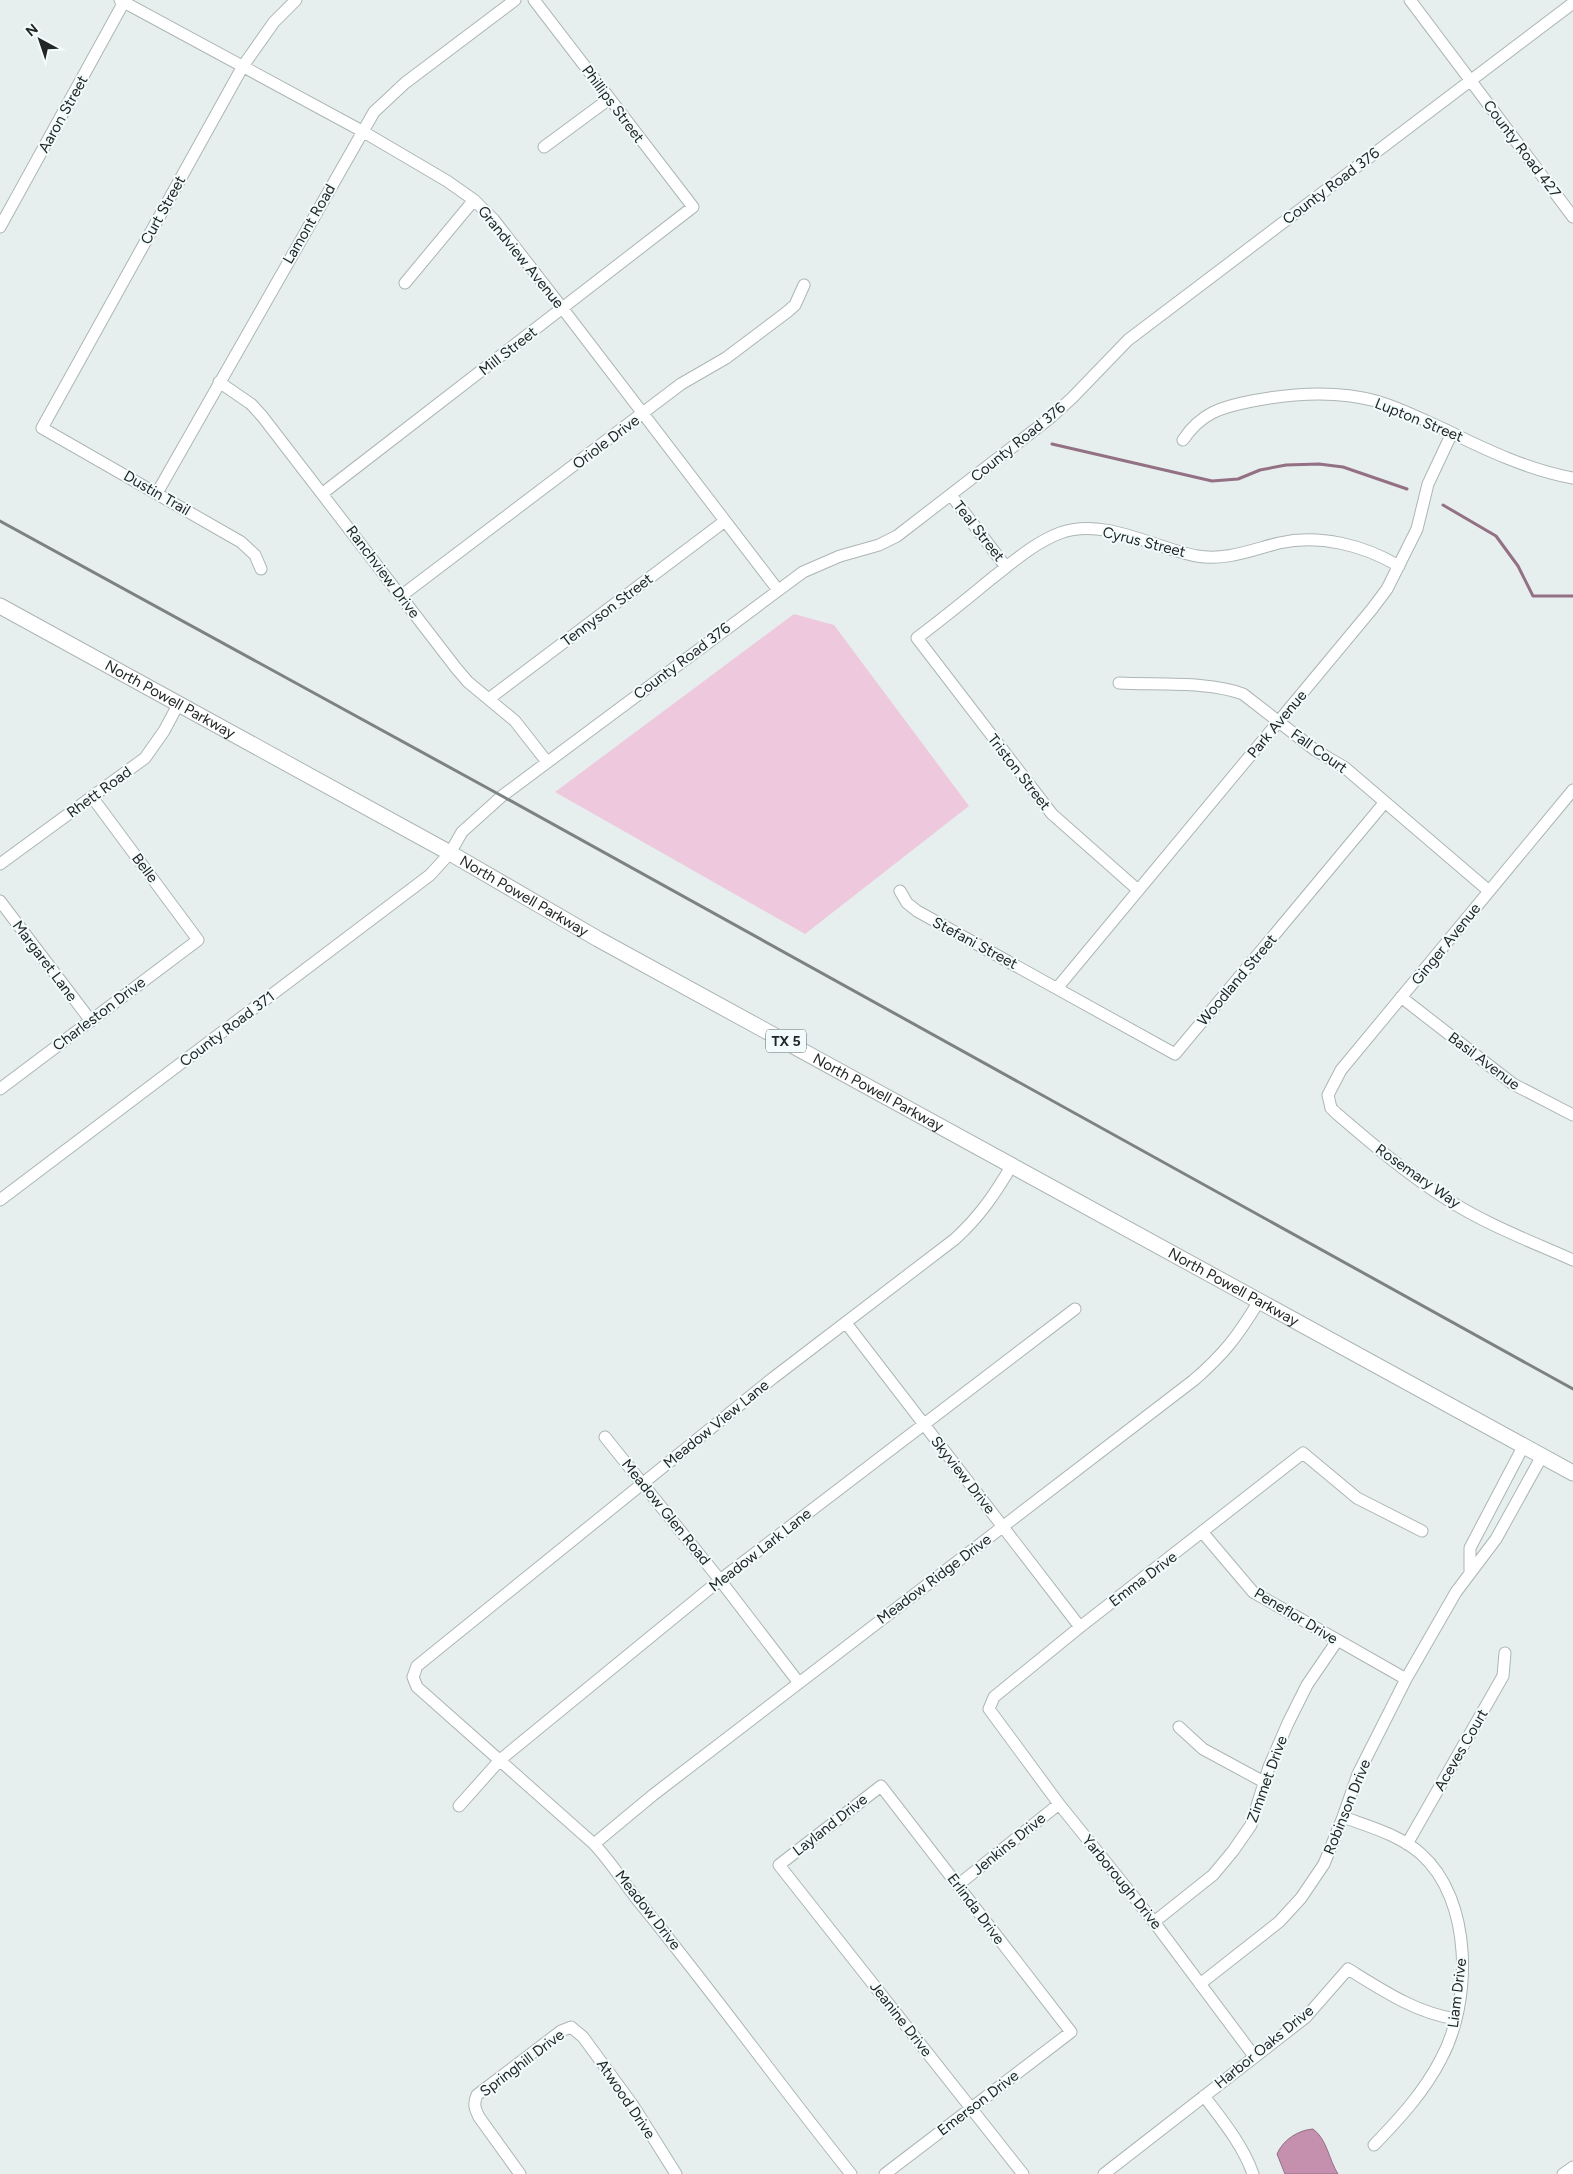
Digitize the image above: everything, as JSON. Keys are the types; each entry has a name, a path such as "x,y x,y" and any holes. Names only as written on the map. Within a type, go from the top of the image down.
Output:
{"main road":[{"name":"North Powell Parkway","path":"0,606 450,853 598,938 1573,1473"}],"street":[{"name":"Curt Street","path":"42,428 243,66 274,22 296,0"},
{"name":"Lamont Road","path":"157,493 374,112 392,94 515,0"},
{"name":"Phillips Street","path":"534,0 692,207"},
{"name":"County Road 427","path":"1410,0 1573,217"},
{"name":"Grandview Avenue","path":"123,1 362,131 447,181 474,200 494,220 563,308 778,590"},
{"name":"Aaron Street","path":"0,227 123,1"},
{"name":"County Road 376","path":"450,853 462,832 502,796 803,572 840,556 879,545 897,536 1050,418 1128,340 1573,3"},
{"path":"544,147 609,99"},
{"path":"405,283 474,200"},
{"name":"Mill Street","path":"323,493 692,207"},
{"name":"Oriole Drive","path":"401,596 681,384 726,358 787,312 798,300 804,284"},
{"name":"Ranchview Drive","path":"219,382 252,404 323,493 456,668 468,682 490,698 515,721 547,762"},
{"name":"Lupton Street","path":"1183,440 1198,420 1216,411 1240,403 1268,398 1323,393 1374,400 1398,408 1529,466 1573,478"},
{"name":"Dustin Trail","path":"42,428 241,542 255,555 262,569"},
{"name":"Park Avenue","path":"1058,987 1372,609 1399,566 1417,529 1428,484 1452,433"},
{"name":"Teal Street","path":"951,495 1006,567"},
{"name":"Tennyson Street","path":"490,698 725,521"},
{"name":"Cyrus Street","path":"917,638 1006,567 1048,538 1063,532 1080,529 1117,533 1210,558 1242,553 1280,543 1316,540 1358,547 1382,556 1399,566"},
{"name":"Triston Street","path":"917,638 1052,814 1138,890"},
{"name":"Fall Court","path":"1120,683 1215,687 1243,694 1315,750 1344,767 1489,891"},
{"name":"Rhett Road","path":"0,864 145,758 164,731 179,703"},
{"name":"Ginger Avenue","path":"1328,1102 1330,1089 1341,1070 1573,790"},
{"name":"Belle","path":"92,797 198,940"},
{"name":"Woodland Street","path":"1058,987 1175,1054 1385,802"},
{"name":"County Road 371","path":"0,1200 430,876 450,853"},
{"name":"Stefani Street","path":"900,891 907,903 917,911 1058,987"},
{"name":"Margaret Lane","path":"0,901 90,1021"},
{"name":"Charleston Drive","path":"0,1089 198,940"},
{"name":"Basil Avenue","path":"1402,997 1513,1084 1573,1115"},
{"name":"Rosemary Way","path":"1328,1102 1336,1113 1401,1168 1447,1199 1488,1221 1573,1260"},
{"name":"Meadow View Lane","path":"413,1677 417,1666 643,1483 773,1378 955,1239 975,1220 991,1200 1012,1165"},
{"name":"Meadow Ridge Drive","path":"594,1844 653,1795 1194,1380 1220,1358 1238,1336 1259,1301"},
{"name":"Meadow Lark Lane","path":"459,1806 500,1760 720,1580 1075,1309"},
{"name":"Skyview Drive","path":"846,1322 923,1425 1080,1627"},
{"name":"Meadow Glen Road","path":"605,1437 720,1580 799,1683"},
{"path":"1470,1572 1470,1548 1524,1445"},
{"name":"Emma Drive","path":"989,1709 994,1697 1080,1627 1203,1533 1303,1453 1357,1498 1422,1531"},
{"name":"Robinson Drive","path":"1200,1984 1279,1922 1301,1898 1324,1864 1358,1774 1406,1679 1456,1592 1496,1539 1542,1456"},
{"name":"Peneflor Drive","path":"1203,1533 1252,1592 1406,1679"},
{"name":"Zimmet Drive","path":"1154,1922 1212,1875 1233,1851 1250,1825 1276,1749 1307,1685 1337,1641"},
{"name":"Aceves Court","path":"1407,1844 1503,1676 1505,1653"},
{"name":"Meadow Drive","path":"413,1677 417,1687 594,1844 612,1863 631,1892 674,1944 851,2174"},
{"name":"Yarborough Drive","path":"989,1709 1059,1804 1154,1922 1254,2056"},
{"path":"1179,1727 1203,1749 1264,1782"},
{"name":"Layland Drive","path":"779,1865 881,1786"},
{"name":"Erlinda Drive","path":"881,1786 1070,2032"},
{"name":"Jenkins Drive","path":"958,1885 1059,1804"},
{"name":"Liam Drive","path":"1343,1817 1407,1844 1421,1854 1445,1883 1454,1904 1461,1930 1463,1966 1456,2019 1452,2034 1442,2058 1420,2094 1400,2119 1374,2144"},
{"name":"Jeanine Drive","path":"779,1865 1023,2174"},
{"name":"Harbor Oaks Drive","path":"1104,2174 1306,2016 1348,1969 1393,1997 1434,2016 1456,2019"},
{"name":"Springhill Drive","path":"520,2174 479,2117 475,2110 474,2101 477,2095 561,2031 571,2028"},
{"name":"Atwood Drive","path":"571,2028 583,2037 632,2104 676,2174"},
{"name":"Emerson Drive","path":"885,2174 1070,2032"},
{"path":"1204,2096 1229,2130 1249,2163 1253,2174"},
{"path":"1564,2174 1573,2167"}],"shaded area":[{"path":"794,614 834,625 969,806 805,934 555,792"},
{"path":"1313,2129 1322,2138 1338,2174 1285,2174 1277,2154 1283,2144 1302,2131"}],"waterway":[{"path":"1052,444 1212,481 1238,479 1260,470 1286,465 1319,464 1343,467 1407,489"},
{"path":"1443,505 1496,536 1518,566 1533,596 1573,596"}],"railway":[{"path":"0,521 502,796 1573,1389"}]}
